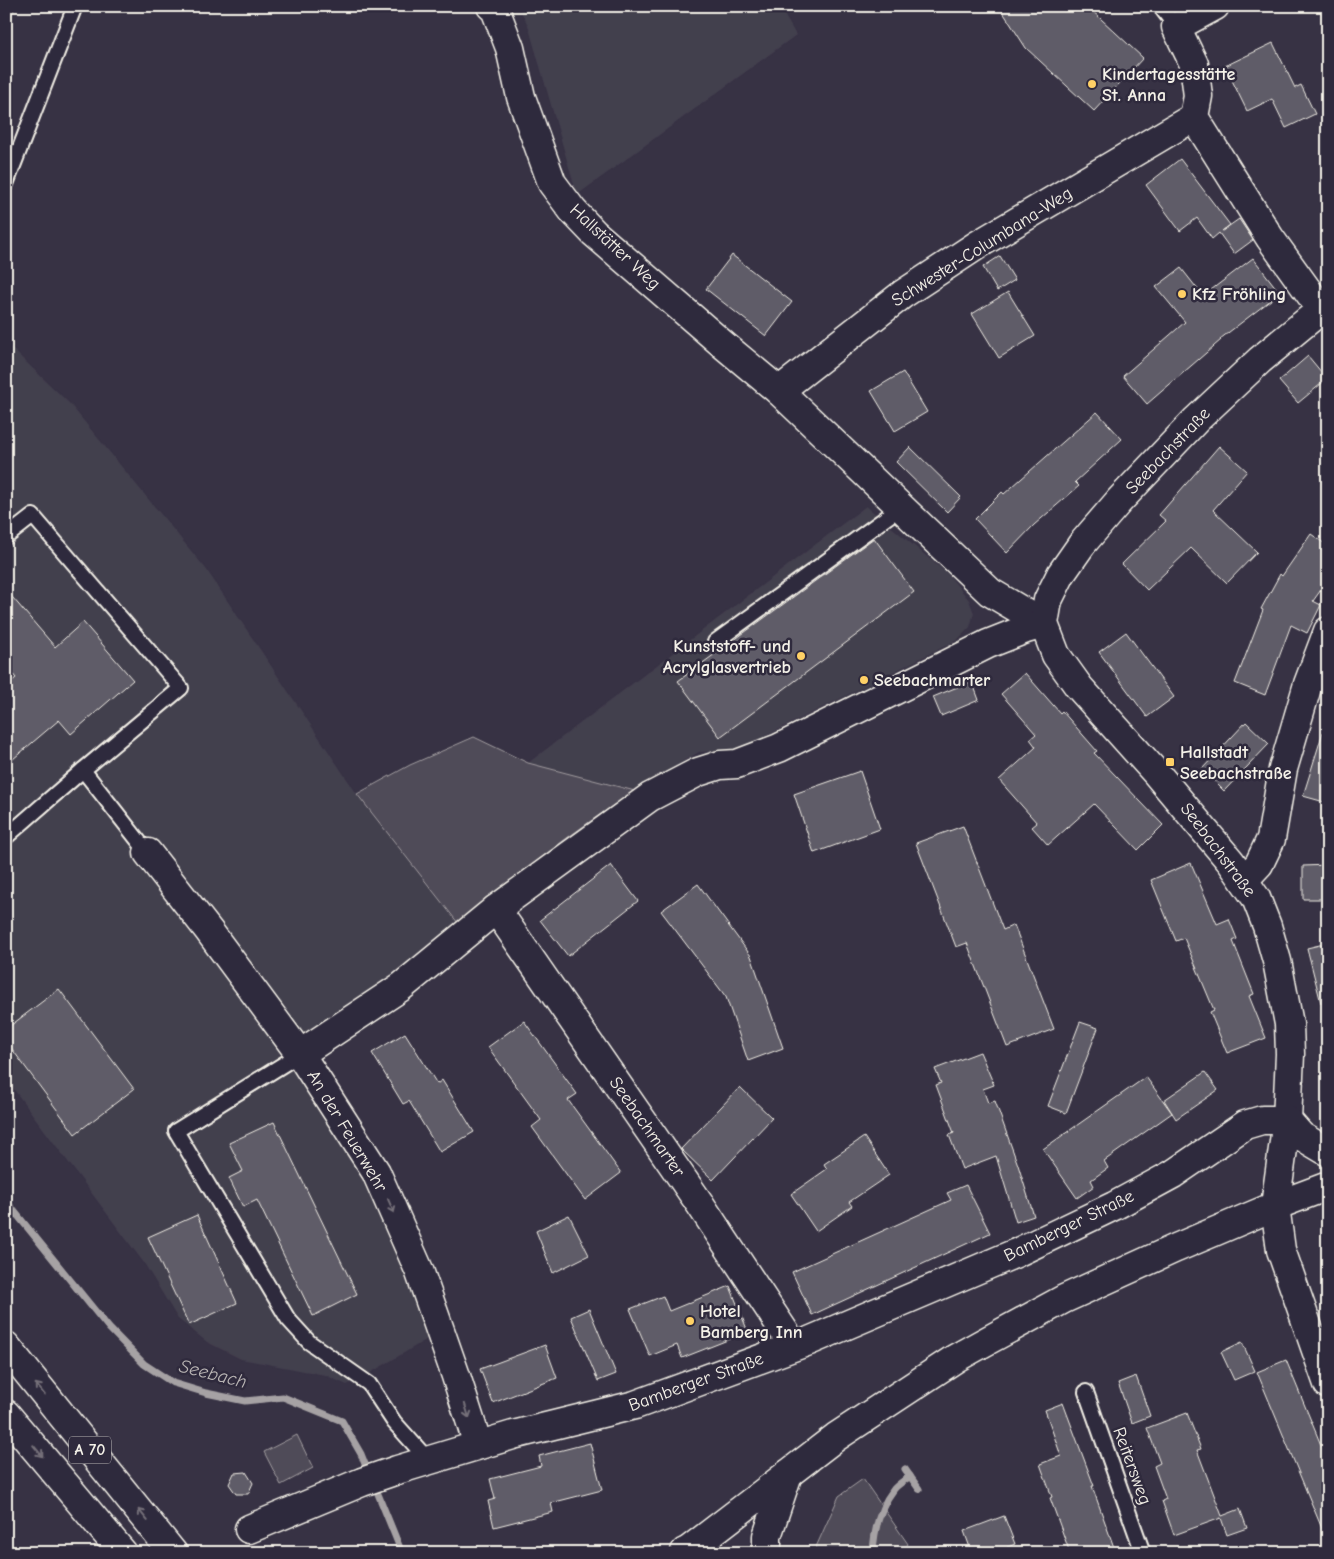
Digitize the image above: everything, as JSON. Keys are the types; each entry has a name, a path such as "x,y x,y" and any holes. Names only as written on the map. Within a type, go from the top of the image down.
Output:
{"main road":[{"name":"Hallstätter Weg","path":"491,6 495,10 510,48 521,97 552,183 573,211 594,233 726,347 779,390"},
{"path":"1215,6 1168,17 1194,64 1198,96 1194,117 1270,238 1324,307"},
{"name":"Schwester-Columbana-Weg","path":"779,390 903,294 979,244 1194,117"},
{"name":"Seebachstraße","path":"1324,307 1260,360 1119,501 1082,544 1061,574 1048,600 1044,624 1056,655 1079,687 1200,823 1256,898 1267,926 1277,961 1289,1024 1290,1054 1287,1120 1275,1206 1281,1250 1328,1384"},
{"path":"779,390 990,592 1044,624"},
{"path":"300,1054 401,987 496,909 609,826 669,786 698,772 720,765 737,764 779,748 988,644 1044,624"},
{"path":"1244,880 1259,864 1271,839 1283,770 1308,684 1328,631"},
{"name":"An der Feuerwehr","path":"148,853 209,931 300,1054 376,1172 419,1270 478,1445"},
{"name":"Seebachmarter","path":"496,909 700,1204 794,1346"},
{"name":"Bamberger Straße","path":"249,1530 373,1478 478,1445 635,1405 794,1346 955,1280 1070,1228 1173,1174 1246,1125 1262,1120 1287,1120"},
{"path":"1287,1120 1302,1136 1328,1152"},
{"path":"685,1553 836,1437 956,1358 1064,1300 1176,1248 1328,1186"},
{"name":"A 70","path":"6,1346 173,1553"},
{"name":"A 70","path":"6,1414 123,1553"},
{"path":"767,1553 767,1536 788,1474"}],"lane":[{"path":"6,184 75,6"},
{"path":"716,642 901,507"},
{"path":"6,537 33,516 181,688 6,837"},
{"path":"83,770 148,853"},
{"path":"300,1054 176,1131 288,1319 309,1342 369,1384 394,1422 429,1461"},
{"name":"Reitersweg","path":"1086,1392 1143,1553"}],"shaded area":[{"path":"518,6 779,6 796,35 577,195 528,25"},
{"path":"6,343 69,403 206,569 357,794 458,923 381,988 279,1053 335,1128 369,1187 400,1255 429,1338 347,1385 325,1375 241,1359 207,1342 178,1319 144,1263 6,1079"},
{"path":"866,506 948,574 969,600 974,613 970,627 957,640 750,744 725,751 699,752 635,791 528,763"},
{"path":"474,737 528,763 635,791 567,838 458,923 357,794 410,765"},
{"path":"297,1435 313,1468 281,1485 264,1452"},
{"path":"863,1479 908,1544 902,1553 817,1553 816,1547 839,1496"}],"building":[{"name":"Kindertagesstätte St. Anna","path":"999,6 1087,6 1143,58 1094,111 1026,48"},
{"path":"1273,43 1295,88 1301,85 1315,114 1286,128 1272,99 1247,111 1225,66"},
{"path":"1180,159 1230,225 1222,231 1239,219 1253,240 1234,254 1219,233 1212,239 1197,218 1180,231 1146,185"},
{"path":"732,255 792,302 766,336 706,289"},
{"path":"1000,256 1015,280 997,291 983,267"},
{"path":"1253,258 1280,293 1220,339 1147,404 1123,376 1185,322 1156,287 1181,268 1203,296"},
{"path":"1008,292 1035,336 999,358 972,314"},
{"path":"1308,356 1327,379 1298,403 1279,381"},
{"path":"903,372 927,412 895,431 871,391"},
{"path":"1097,412 1122,439 1075,482 1079,486 1034,525 1007,553 975,519 1002,492 1004,494"},
{"path":"1219,446 1247,471 1213,510 1257,552 1227,583 1191,548 1147,590 1122,564 1166,521 1159,515"},
{"path":"910,447 961,497 947,512 896,462"},
{"path":"1311,534 1328,546 1328,580 1313,601 1321,605 1307,633 1291,625 1265,695 1235,683 1263,610 1261,609 1280,574 1282,576"},
{"path":"874,538 914,592 720,737 678,681"},
{"path":"6,590 55,647 83,622 133,680 71,734 59,720 6,765 6,686 16,678 6,666"},
{"path":"1126,632 1174,697 1147,717 1099,652"},
{"path":"1025,673 1097,751 1094,753 1163,825 1138,850 1094,804 1048,845 1032,827 1037,823 999,780 1036,747 1030,739 1036,734 1001,694"},
{"path":"972,681 979,700 941,716 933,697"},
{"path":"1246,722 1269,744 1224,791 1202,769"},
{"path":"1323,732 1328,732 1328,803 1303,796"},
{"path":"860,771 880,829 814,853 794,794"},
{"path":"963,826 1003,930 1014,925 1054,1029 1007,1047 967,943 956,947 916,843"},
{"path":"1191,863 1217,924 1229,919 1237,939 1233,941 1254,994 1249,996 1266,1038 1227,1053 1210,1012 1214,1010 1184,938 1176,941 1151,880"},
{"path":"611,865 638,901 568,956 540,920"},
{"path":"1328,865 1328,899 1303,899 1303,866"},
{"path":"698,884 751,956 783,1048 748,1061 726,997 661,911"},
{"path":"1328,943 1328,1002 1321,1003 1307,948"},
{"path":"59,989 134,1089 75,1134 6,1041 6,1029"},
{"path":"524,1021 577,1094 568,1100 621,1173 585,1200 532,1127 541,1120 488,1047"},
{"path":"1080,1022 1098,1028 1066,1113 1048,1106"},
{"path":"405,1033 437,1084 442,1080 474,1132 440,1152 409,1101 403,1104 372,1053"},
{"path":"980,1052 994,1085 983,1089 988,1103 995,1101 1034,1216 1016,1222 996,1156 962,1169 949,1135 954,1133 936,1085 941,1083 935,1069"},
{"path":"1205,1072 1218,1090 1176,1119 1164,1100"},
{"path":"1146,1077 1172,1113 1104,1161 1108,1168 1091,1180 1094,1186 1077,1198 1043,1149"},
{"path":"740,1087 772,1118 713,1180 681,1149"},
{"path":"274,1122 357,1294 313,1316 257,1200 243,1207 229,1178 243,1171 229,1143"},
{"path":"864,1137 889,1175 849,1202 852,1206 816,1231 791,1194 827,1169 824,1164"},
{"path":"966,1185 990,1233 812,1315 792,1272 951,1200 947,1193"},
{"path":"197,1215 237,1303 189,1325 148,1237"},
{"path":"569,1215 589,1255 553,1273 536,1231"},
{"name":"Hotel Bamberg Inn","path":"730,1286 748,1332 682,1358 677,1345 650,1356 630,1309 663,1296 669,1311"},
{"path":"589,1309 616,1374 598,1381 571,1317"},
{"path":"1242,1342 1255,1371 1234,1380 1221,1352"},
{"path":"545,1345 557,1378 493,1403 480,1369"},
{"path":"1286,1360 1328,1462 1328,1543 1257,1372"},
{"path":"1136,1376 1150,1416 1132,1423 1118,1383"},
{"path":"1063,1403 1094,1486 1092,1486 1116,1553 1070,1553 1050,1498 1052,1497 1040,1464 1061,1456 1045,1410"},
{"path":"1187,1413 1201,1449 1197,1450 1222,1516 1240,1509 1247,1528 1227,1535 1221,1518 1174,1535 1162,1501 1166,1499 1154,1466 1160,1463 1147,1428"},
{"path":"590,1443 602,1490 551,1503 553,1512 494,1527 488,1501 495,1499 490,1479 541,1466 539,1456"},
{"path":"246,1472 253,1483 248,1494 236,1494 229,1484 234,1473"},
{"path":"1004,1516 1015,1544 1008,1547 1010,1553 972,1553 964,1531"}],"waterway":[{"name":"Seebach","path":"6,22 12,6"},
{"name":"Seebach","path":"6,1201 109,1328 144,1364 173,1383 206,1393 245,1401 283,1397 342,1421 361,1454 369,1474"},
{"path":"905,1469 919,1489"},
{"path":"873,1553 876,1527 881,1511 896,1487 910,1476"},
{"name":"Seebach","path":"374,1484 402,1553"}],"place":[{"name":"Kindertagesstätte St. Anna","path":"1092,84"},
{"name":"Kfz Fröhling","path":"1182,294"},
{"name":"Kunststoff- und Acrylglasvertrieb","path":"801,656"},
{"name":"Seebachmarter","path":"864,680"},
{"name":"Hallstadt Seebachstraße","path":"1170,762"},
{"name":"Hotel Bamberg Inn","path":"690,1321"}]}
